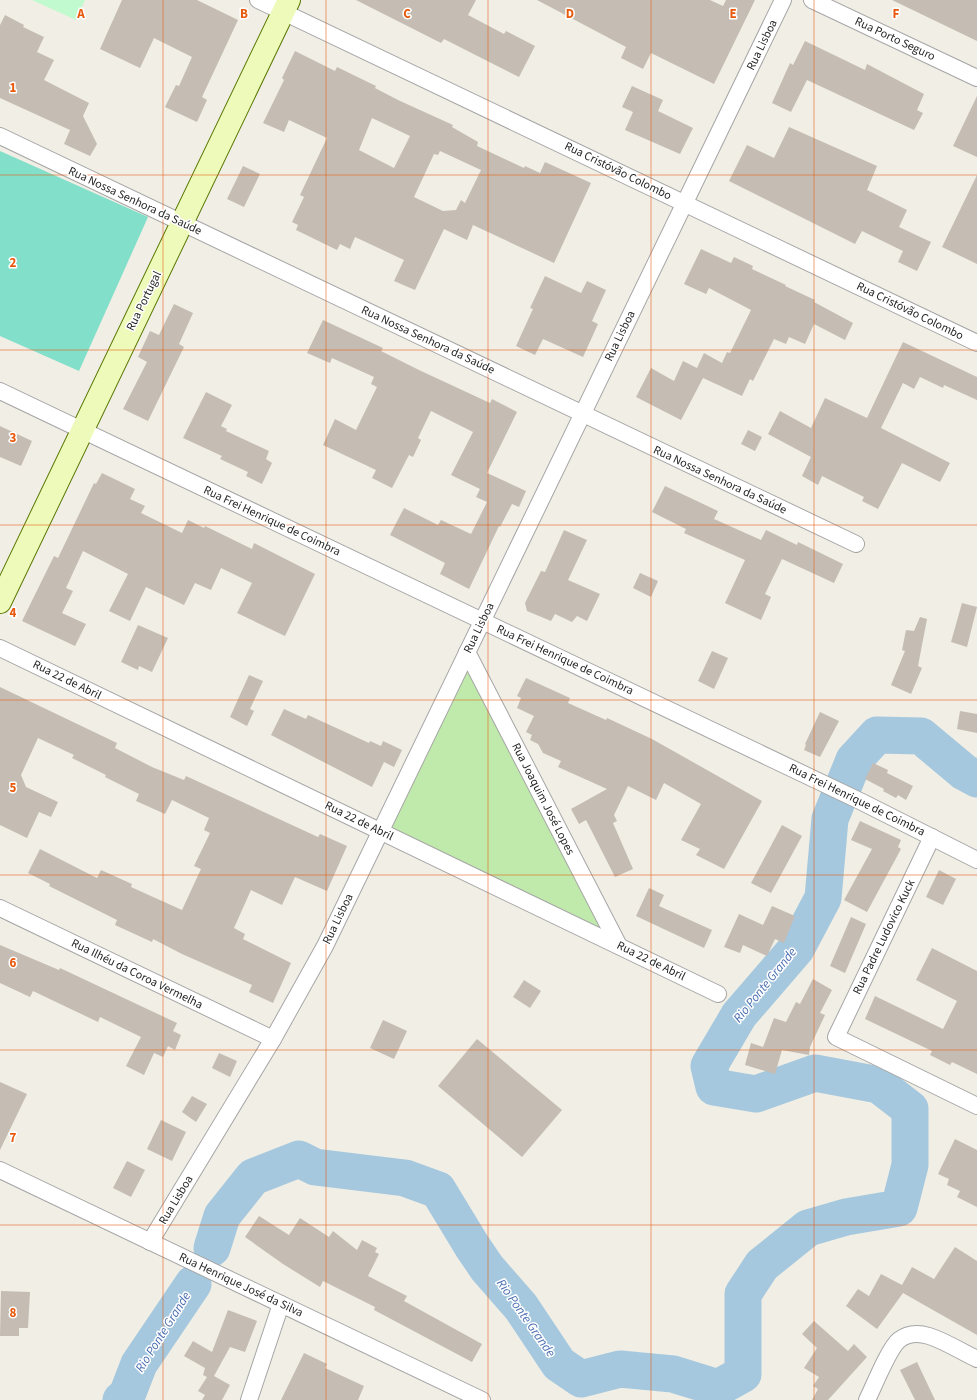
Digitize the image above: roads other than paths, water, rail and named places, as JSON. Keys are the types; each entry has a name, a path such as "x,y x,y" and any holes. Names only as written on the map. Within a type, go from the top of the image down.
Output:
{"street":[{"name":"Rua Cristóvão Colombo","path":"258,0 286,6 684,203 977,343"},
{"name":"Rua Lisboa","path":"150,1242 274,1039 325,946 783,0"},
{"name":"Rua Porto Seguro","path":"812,0 977,78"},
{"name":"Rua Portugal","path":"0,602 286,6"},
{"name":"Rua Nossa Senhora da Saúde","path":"0,136 856,544"},
{"name":"Rua Frei Henrique de Coimbra","path":"0,391 860,801 977,860"},
{"name":"Rua 22 de Abril","path":"0,648 718,994"},
{"name":"Rua Joaquim José Lopes","path":"467,652 620,946"},
{"name":"Rua Padre Ludovico Kuck","path":"932,837 836,1037 977,1106"},
{"name":"Rua Ilhéu da Coroa Vermelha","path":"0,908 274,1039"},
{"name":"Rua Henrique José da Silva","path":"0,1170 482,1400"},
{"path":"249,1400 282,1304"},
{"path":"867,1400 892,1350 899,1340 908,1335 919,1334 931,1337 977,1359"}],"waterway":[{"name":"Rio Ponte Grande","path":"212,1248 222,1216 253,1177 299,1159 315,1167 405,1178 438,1190 487,1268 521,1307 559,1364 581,1379 620,1369 673,1374 718,1388 743,1374 743,1294 762,1265 808,1228 846,1217 899,1208 910,1165 910,1109 879,1085 815,1073 756,1094 714,1087 709,1066 739,1015 796,949 823,898 830,819 854,760 877,735 921,736 964,772 977,779"},
{"name":"Rio Ponte Grande","path":"121,1400 127,1395 139,1364 193,1284"}]}
